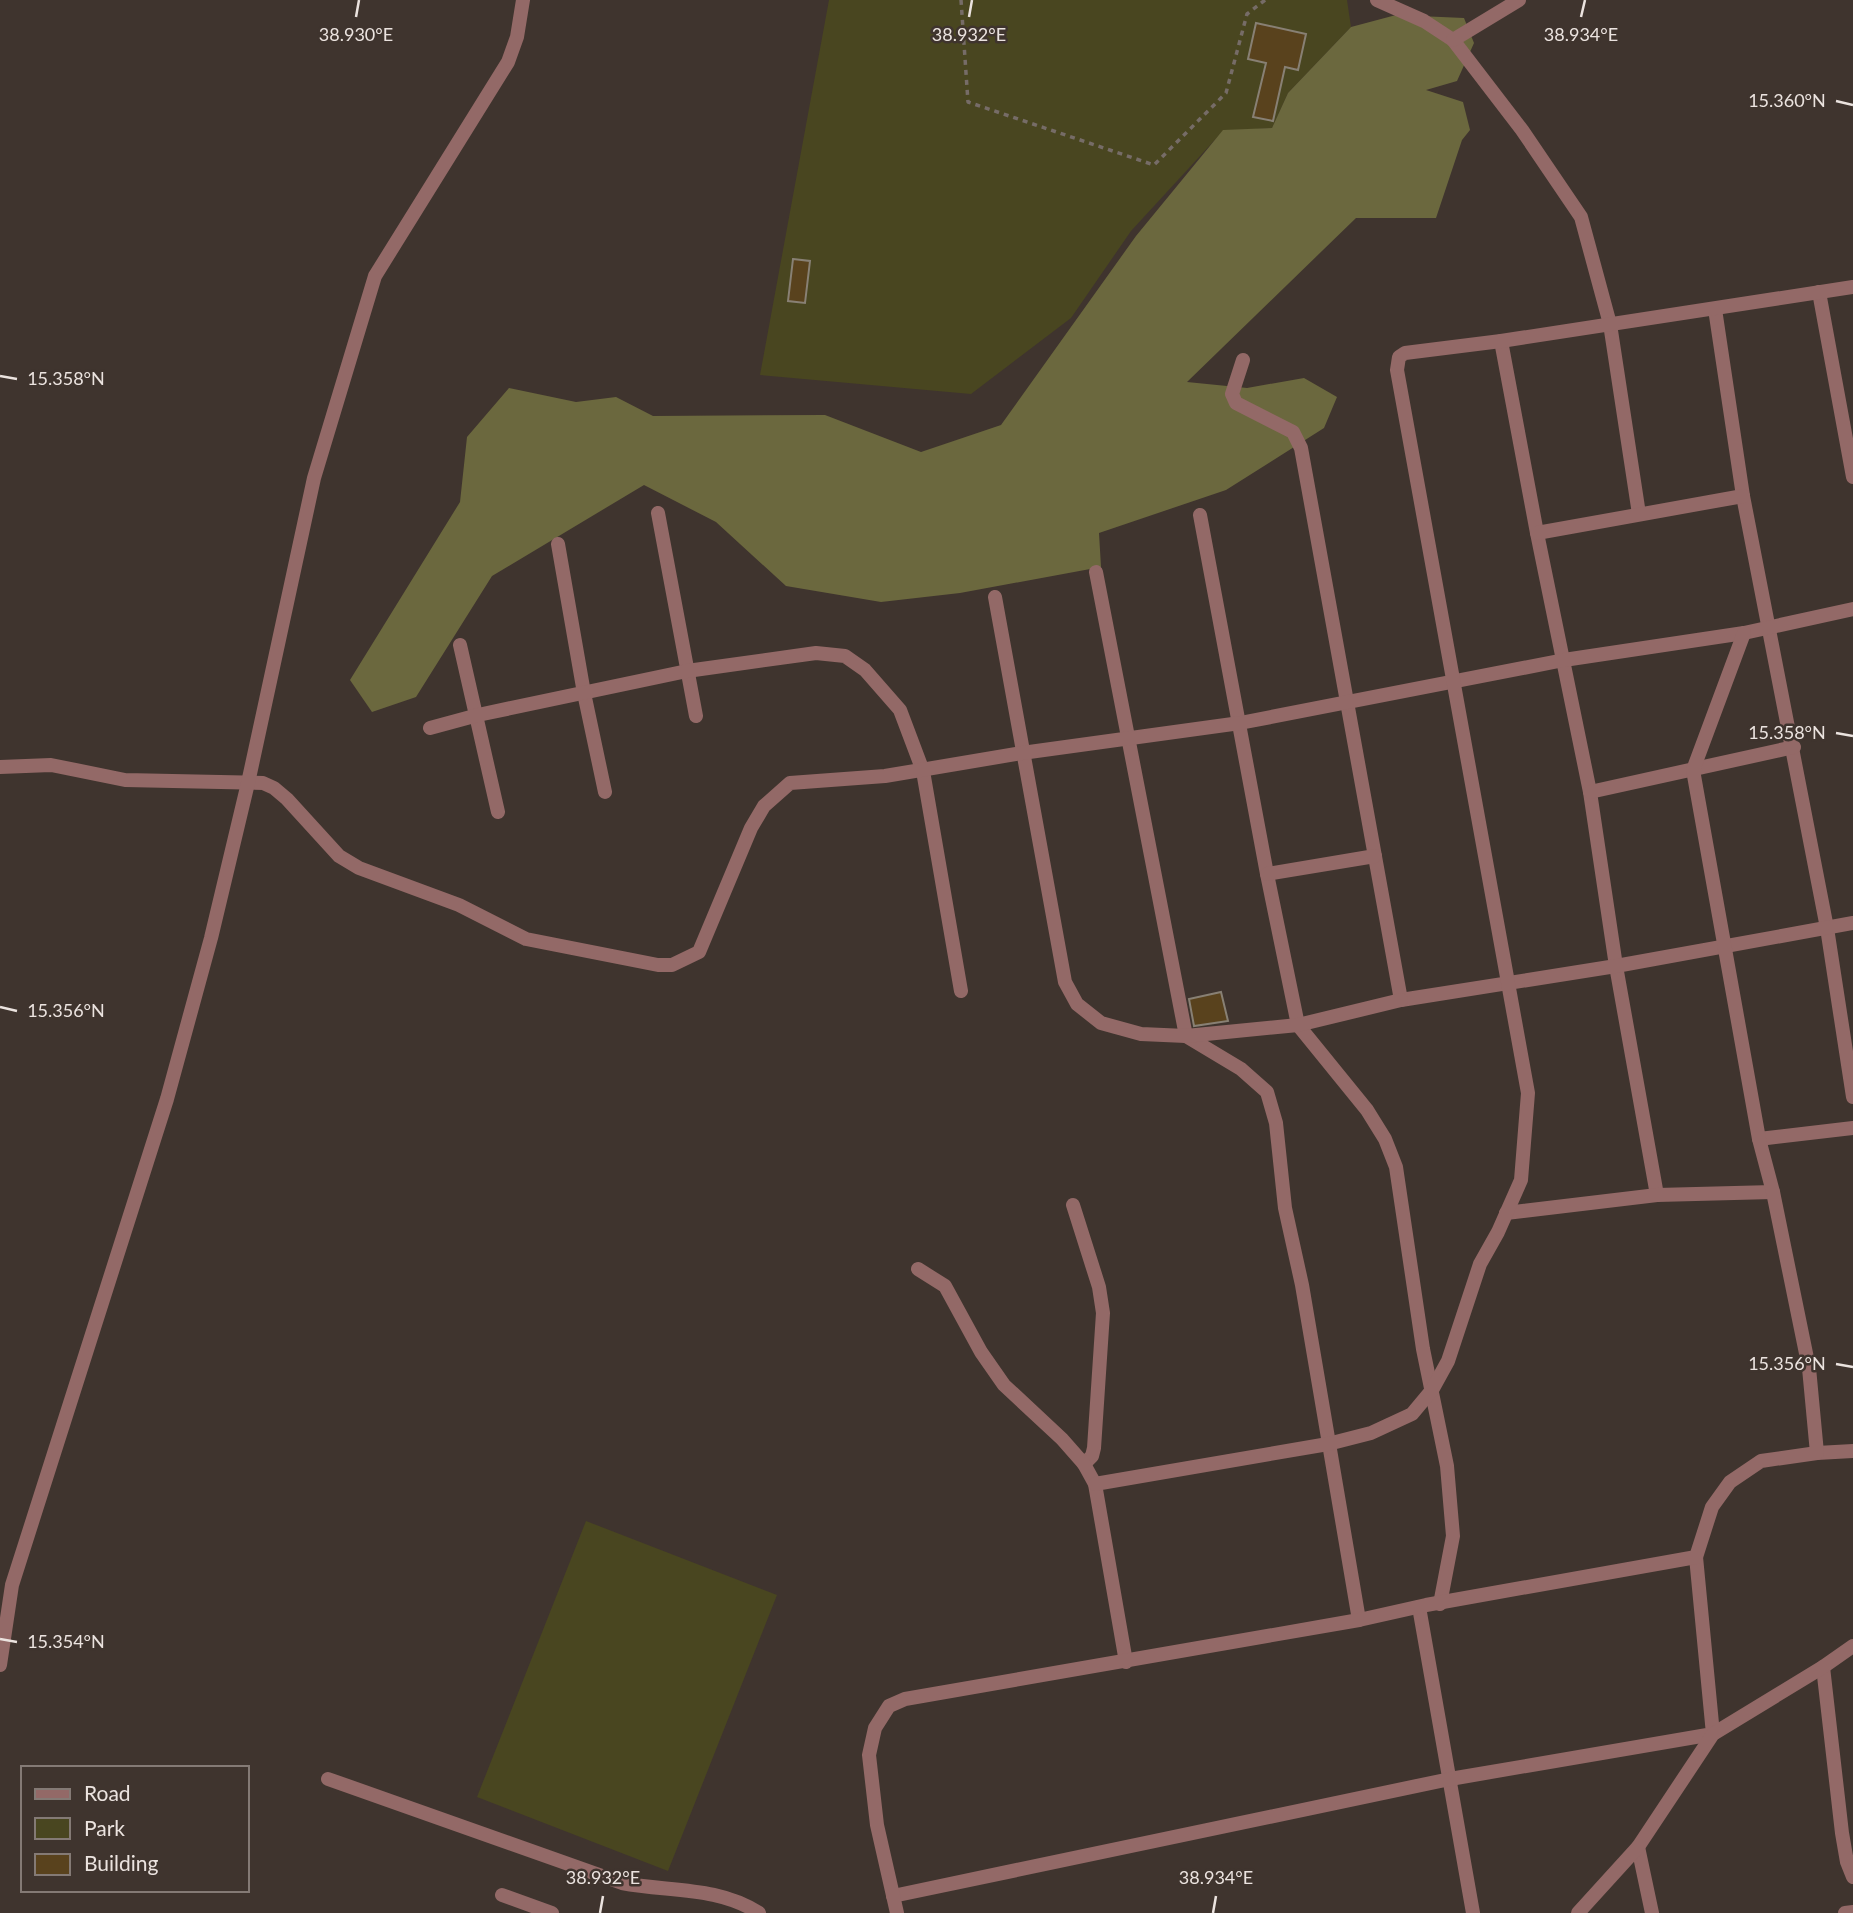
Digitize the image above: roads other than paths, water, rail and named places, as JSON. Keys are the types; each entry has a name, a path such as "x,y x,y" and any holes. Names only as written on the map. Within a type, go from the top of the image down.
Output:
{"street":[{"path":"1377,0 1424,20 1453,40 1522,130 1581,217 1610,324 1639,514"},
{"path":"1453,40 1520,0"},
{"path":"0,1665 12,1586 167,1100 211,938 248,783 314,478 374,276 508,62 525,2"},
{"path":"1095,1484 1328,1444 1371,1433 1412,1414 1432,1390 1448,1361 1480,1264 1521,1180 1528,1093 1397,363 1399,357 1405,353 1715,309 1853,286"},
{"path":"1819,292 1853,477"},
{"path":"1715,309 1743,496 1794,747 1827,928 1853,1097"},
{"path":"1501,341 1590,792 1616,966 1657,1195"},
{"path":"1243,359 1232,394 1236,403 1293,432 1301,448 1401,1000"},
{"path":"1537,533 1743,496"},
{"path":"658,513 696,716"},
{"path":"1200,515 1298,1025 1367,1110 1385,1139 1396,1167 1423,1349 1447,1466 1453,1536 1440,1604"},
{"path":"558,544 584,693 605,792"},
{"path":"1096,572 1186,1036 1241,1069 1267,1093 1276,1123 1285,1208 1302,1284 1359,1620"},
{"path":"995,597 1065,982 1077,1004 1101,1023 1141,1034 1186,1036 1298,1025 1401,1000 1616,966 1853,923"},
{"path":"0,767 51,765 125,780 263,783 274,788 299,811 339,856 359,868 459,905 526,939 657,965 672,965 699,952 751,828 764,806 783,788 797,782 822,782 923,771 1022,753 1240,723 1564,660 1744,634 1853,609"},
{"path":"1744,634 1693,770 1759,1139 1773,1192 1809,1368 1817,1453"},
{"path":"460,645 498,812"},
{"path":"429,728 478,715 687,671 816,653 845,656 865,670 900,710 923,771 961,991"},
{"path":"1590,792 1794,747"},
{"path":"1267,874 1375,856"},
{"path":"1759,1139 1853,1128"},
{"path":"1506,1213 1657,1195 1773,1192"},
{"path":"1073,1205 1099,1287 1102,1312 1094,1448 1092,1456 1084,1464"},
{"path":"918,1269 945,1286 981,1352 1004,1385 1062,1439 1084,1464 1095,1484 1126,1661"},
{"path":"1578,1913 1638,1847 1713,1734 1696,1557 1712,1507 1730,1482 1761,1461 1853,1451"},
{"path":"897,1913 877,1825 869,1755 874,1728 889,1706 905,1699 1359,1620 1696,1557"},
{"path":"1419,1607 1473,1913"},
{"path":"894,1896 1450,1779 1713,1734 1853,1646"},
{"path":"1823,1667 1842,1833 1847,1862 1853,1877"},
{"path":"328,1779 622,1883 650,1889 715,1894 738,1901 759,1913"},
{"path":"1638,1847 1652,1913"},
{"path":"502,1895 552,1913"},
{"path":"1845,1913 1853,1912"}]}
